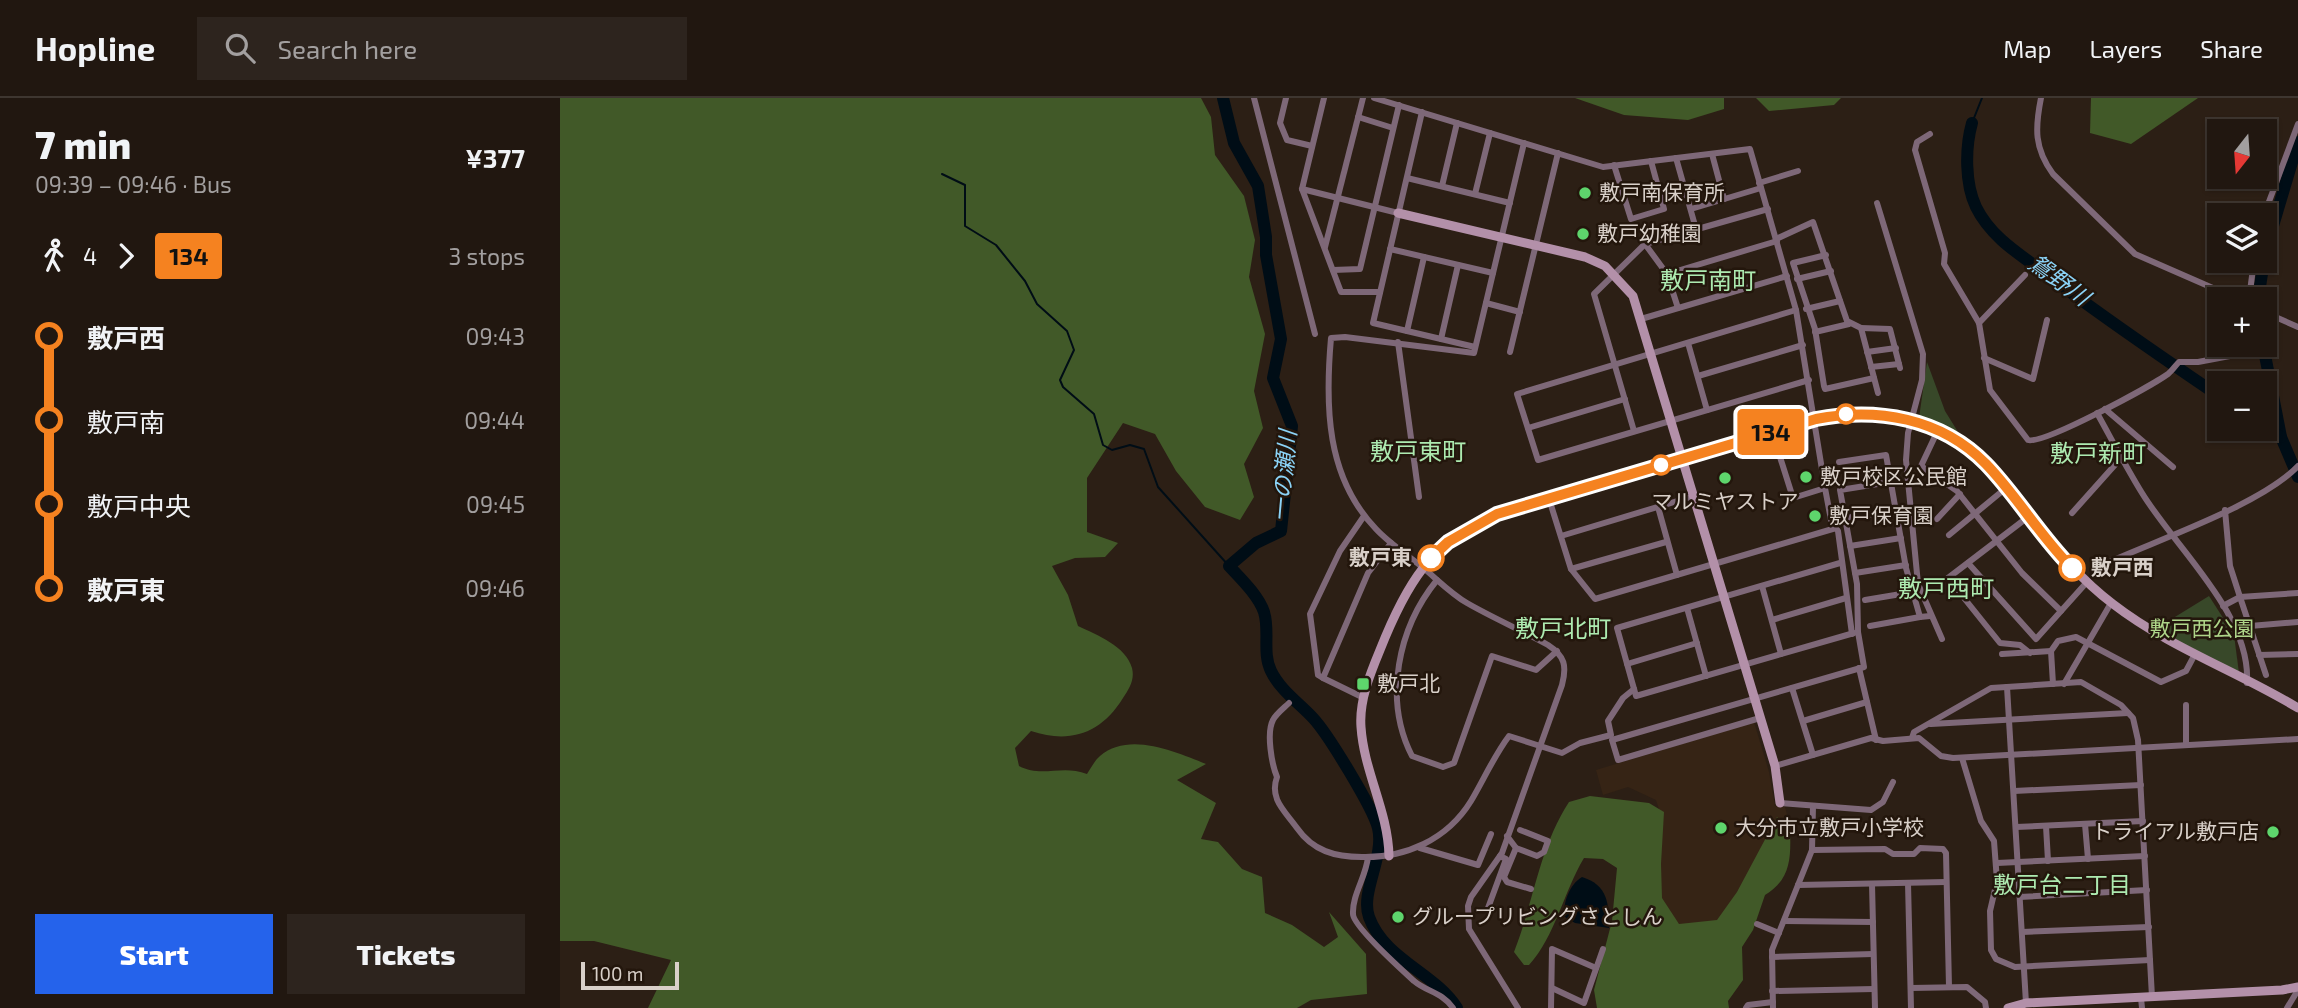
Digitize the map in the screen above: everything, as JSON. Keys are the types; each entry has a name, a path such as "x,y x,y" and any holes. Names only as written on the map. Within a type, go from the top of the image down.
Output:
{"street":[{"path":"1254,98 1315,334"},
{"path":"1286,98 1280,123 1287,139 1312,146"},
{"path":"1324,98 1302,189 1341,292 1380,292"},
{"path":"1325,247 1363,98"},
{"path":"1374,98 1603,167 1750,149 1796,310 1816,419 1825,488 1836,528 1846,598 1864,667 1612,740 1618,760 1760,718"},
{"path":"2041,98 2036,137 2043,158 2053,174 2135,254 2211,287"},
{"path":"1333,270 1360,269 1399,106"},
{"path":"1422,112 1373,323 1475,348"},
{"path":"1358,117 1393,128"},
{"path":"1441,186 1457,123"},
{"path":"2268,203 2298,124"},
{"path":"1475,194 1490,133"},
{"path":"1930,134 1917,142 1916,161 1945,253 1944,264 1979,323 1990,390 2028,440 2039,440 2105,409 2169,373 2179,362 2224,357"},
{"path":"1518,1008 1469,929 1467,917 1471,897 1500,856 1565,674 1563,657 1557,651 1465,602 1391,543 1364,516 1341,475 1332,442 1331,338 1398,342 1474,353 1524,143"},
{"path":"1510,352 1558,153"},
{"path":"1712,154 1724,199"},
{"path":"1676,158 1696,229"},
{"path":"1614,165 1631,219 1664,209 1651,161"},
{"path":"1690,209 1798,171"},
{"path":"1407,178 1510,203"},
{"path":"1302,189 1337,200 1584,257 1615,274 1633,296 1641,319 1775,766 1780,803 1871,810 1883,802 1893,782"},
{"path":"1877,203 1923,354 1922,380 1911,420 1906,460 1916,571 1930,616 1942,639"},
{"path":"1634,431 1594,294 1645,244 1768,209"},
{"path":"1667,274 1776,240 1813,222 1849,324"},
{"path":"1645,244 1667,274 1678,308"},
{"path":"1390,249 1493,273"},
{"path":"1826,255 1793,263 1815,332 1825,389 1874,377"},
{"path":"1407,331 1424,257"},
{"path":"1441,339 1458,265"},
{"path":"1797,279 1831,271"},
{"path":"1979,323 2025,275"},
{"path":"1641,319 1787,276"},
{"path":"1806,309 1840,300"},
{"path":"1486,303 1520,312"},
{"path":"1796,310 1517,394 1538,460 1809,380"},
{"path":"2277,317 2298,327"},
{"path":"1984,358 2033,379 2047,320"},
{"path":"1815,332 1849,324 1861,328 1890,329 1900,366 1871,367"},
{"path":"1861,328 1878,393"},
{"path":"1398,342 1419,497"},
{"path":"1688,343 1707,410"},
{"path":"1698,376 1803,345"},
{"path":"1867,352 1896,348"},
{"path":"1528,428 1625,398"},
{"path":"2105,409 2173,467"},
{"path":"1387,857 1388,824 1363,741 1361,726 1364,698 1396,608 1422,566 1448,542 1480,521 1816,419 1868,413 1911,420 1938,430 1977,456 2087,582 2111,603 2194,656 2298,708"},
{"path":"2097,413 2142,493 2223,606 2241,636 2247,683"},
{"path":"1938,430 1922,466 1960,494 1996,541 2061,611"},
{"path":"1774,438 1793,498 1825,488"},
{"path":"1839,462 1886,455 1906,565 1920,617"},
{"path":"2072,513 2122,457"},
{"path":"2109,562 2225,510 2287,478 2298,466"},
{"path":"1855,633 1855,573 1840,490 1890,482"},
{"path":"1949,535 2006,488"},
{"path":"1937,519 1960,494"},
{"path":"1561,536 1694,496"},
{"path":"1550,502 1571,569 1595,599 1836,528"},
{"path":"1658,507 1677,575"},
{"path":"2225,510 2230,566 2266,675"},
{"path":"1845,518 1896,511"},
{"path":"1364,516 1340,551 1310,614 1318,675 1364,698"},
{"path":"2028,517 1948,578 2000,643 2020,645 2029,653"},
{"path":"1850,546 1901,538"},
{"path":"1571,569 1666,542"},
{"path":"1323,678 1368,573 1391,543"},
{"path":"1840,563 1617,628 1636,696 1855,633"},
{"path":"1968,563 2036,639 2087,582"},
{"path":"1855,573 1906,565"},
{"path":"1437,580 1415,610 1395,686 1399,721 1412,756 1448,768 1454,763 1492,656 1536,670 1557,651"},
{"path":"1762,586 1781,654"},
{"path":"1865,600 1913,592"},
{"path":"2223,606 2240,597 2298,593"},
{"path":"1772,620 1846,598"},
{"path":"2064,684 2111,603"},
{"path":"1687,608 1706,676"},
{"path":"1870,626 1930,616"},
{"path":"2249,626 2298,622"},
{"path":"2053,684 2051,651 2058,641 2076,637 2161,682 2186,671 2194,656"},
{"path":"1627,664 1697,643"},
{"path":"2003,654 2051,651"},
{"path":"2259,655 2298,654"},
{"path":"1859,668 1876,740"},
{"path":"1912,738 1914,732 1992,688 2081,682 2121,705 2137,729 2152,997"},
{"path":"2007,687 2026,1003"},
{"path":"1792,688 1813,755"},
{"path":"1289,703 1273,720 1272,727 1270,764 1277,777 1273,789 1276,801 1311,844 1332,855 1370,858 1387,857 1420,848 1465,809 1509,736 1562,753 1580,743 1611,736 1608,721 1623,698 1634,689"},
{"path":"1803,721 1867,702"},
{"path":"2186,705 2186,745"},
{"path":"1930,724 2128,713"},
{"path":"1775,766 1871,738 1912,738 1926,741 1946,758 2298,739"},
{"path":"1962,758 1982,821 1994,841 1997,863 1996,889 1990,911 1992,950 2005,965 2024,967 2150,960"},
{"path":"2014,791 2141,785"},
{"path":"1746,1008 1748,1005 1773,1005 1772,957 1812,850 1813,806"},
{"path":"2016,827 2143,821"},
{"path":"2085,824 2088,859"},
{"path":"2046,825 2048,861"},
{"path":"1507,836 1516,848 1537,856 1544,852 1548,841 1520,831"},
{"path":"1420,848 1478,865 1491,834"},
{"path":"1812,850 1885,849 1894,854 1914,854 1920,848 1937,847 1946,853 1949,987"},
{"path":"1516,848 1504,877 1507,882 1531,889"},
{"path":"1488,908 1506,859 1500,856"},
{"path":"1997,863 2145,856"},
{"path":"1370,858 1353,908 1356,925 1414,981 1446,998 1453,1008"},
{"path":"1798,885 1946,882"},
{"path":"1908,883 1911,1008"},
{"path":"1872,884 1875,1008"},
{"path":"2020,897 2147,890"},
{"path":"1784,921 1873,922"},
{"path":"1757,924 1779,933"},
{"path":"2022,932 2148,926"},
{"path":"1551,1008 1552,949 1596,968"},
{"path":"1552,988 1584,1003 1603,949"},
{"path":"1772,957 1873,954"},
{"path":"1911,988 1967,987 1984,1002 1986,1008"},
{"path":"2008,1008 2026,1003 2142,1003 2152,997 2298,988"},
{"path":"2287,1008 2298,988"},
{"path":"1772,991 1874,989"}],"shaded area":[{"name":"大分市立敷戸小学校","path":"1754,722 1769,772 1775,806 1785,807 1789,822 1777,831 1722,922 1683,928 1657,904 1662,818 1656,800 1628,787 1603,795 1596,770"},
{"path":"1582,877 1602,890 1607,903 1609,928 1575,923 1565,917 1568,894"}],"green space":[{"path":"560,98 1201,98 1211,117 1215,155 1244,196 1255,240 1249,277 1265,334 1254,391 1263,428 1244,464 1254,497 1240,520 1205,507 1176,471 1155,434 1123,423 1087,478 1087,532 1118,543 1105,557 1075,558 1052,566 1068,595 1078,626 1110,642 1124,653 1132,668 1131,684 1114,710 1094,728 1071,736 1045,735 1031,731 1015,748 1019,766 1036,771 1069,770 1087,774 1098,758 1112,749 1138,744 1181,754 1206,764 1177,780 1216,803 1201,839 1218,842 1242,869 1262,877 1265,913 1292,925 1324,947 1338,937 1329,912 1366,954 1367,994 1311,1000 1297,1008 648,1008 671,960 594,941 560,941"},
{"path":"1575,98 1724,98 1724,109 1688,120 1624,115"},
{"path":"1756,98 1841,98 1834,105 1769,111"},
{"path":"2091,98 2198,98 2131,144 2090,133"},
{"path":"1927,362 1945,411 1963,440 1919,418"},
{"name":"敷戸西公園","path":"2209,596 2234,635 2239,673 2167,635 2170,620"},
{"path":"1590,796 1649,803 1664,812 1662,898 1679,924 1717,920 1737,892 1777,817 1790,829 1788,867 1780,882 1765,895 1753,930 1742,947 1743,980 1728,1001 1729,1008 1597,1008 1594,990 1612,921 1617,868 1603,859 1584,858 1553,928 1529,965 1524,965 1514,952 1544,856 1559,820 1569,802"}],"waterway":[{"name":"一の瀬川","path":"1223,98 1234,143 1258,186 1266,255 1281,339 1273,378 1292,426 1281,531 1256,543 1229,566 1253,593 1264,612 1268,664 1275,678 1320,726 1374,818 1379,839 1367,907 1376,932 1398,955 1448,996 1457,1008"},
{"path":"1972,123 1982,98"},
{"name":"鴛野川","path":"1972,123 1967,155 1968,177 1972,198 1991,229 2010,248 2207,388"},
{"path":"2277,212 2298,142"},
{"path":"942,174 965,185 965,226 996,245 1025,281 1037,304 1067,331 1074,350 1060,380 1063,387 1094,414 1103,445 1112,450 1130,445 1144,449 1158,487 1229,566"},
{"path":"2260,287 2262,273"},
{"path":"2265,357 2281,437 2298,477"},
{"name":"鴛野川","path":"2277,435 2281,437"}],"bus line":[{"name":"134","path":"1431,558 1448,542 1480,521 1497,514 1816,419 1841,414 1868,413 1911,420 1938,430 1962,444 1985,464 2072,568"}],"place":[{"name":"敷戸南保育所","path":"1585,193"},
{"name":"敷戸幼稚園","path":"1583,234"},
{"name":"敷戸校区公民館","path":"1806,477"},
{"name":"マルミヤストア","path":"1725,478"},
{"name":"敷戸保育園","path":"1815,516"},
{"name":"敷戸東","path":"1431,558"},
{"name":"敷戸西","path":"2072,568"},
{"name":"敷戸北","path":"1363,684"},
{"name":"大分市立敷戸小学校","path":"1721,828"},
{"name":"トライアル敷戸店","path":"2273,832"},
{"name":"グループリビングさとしん","path":"1398,917"}],"district":[{"name":"敷戸南町","path":"1708,281"},
{"name":"敷戸東町","path":"1418,452"},
{"name":"敷戸新町","path":"2098,454"},
{"name":"敷戸西町","path":"1946,589"},
{"name":"敷戸北町","path":"1563,629"},
{"name":"敷戸台二丁目","path":"2062,885"}]}
